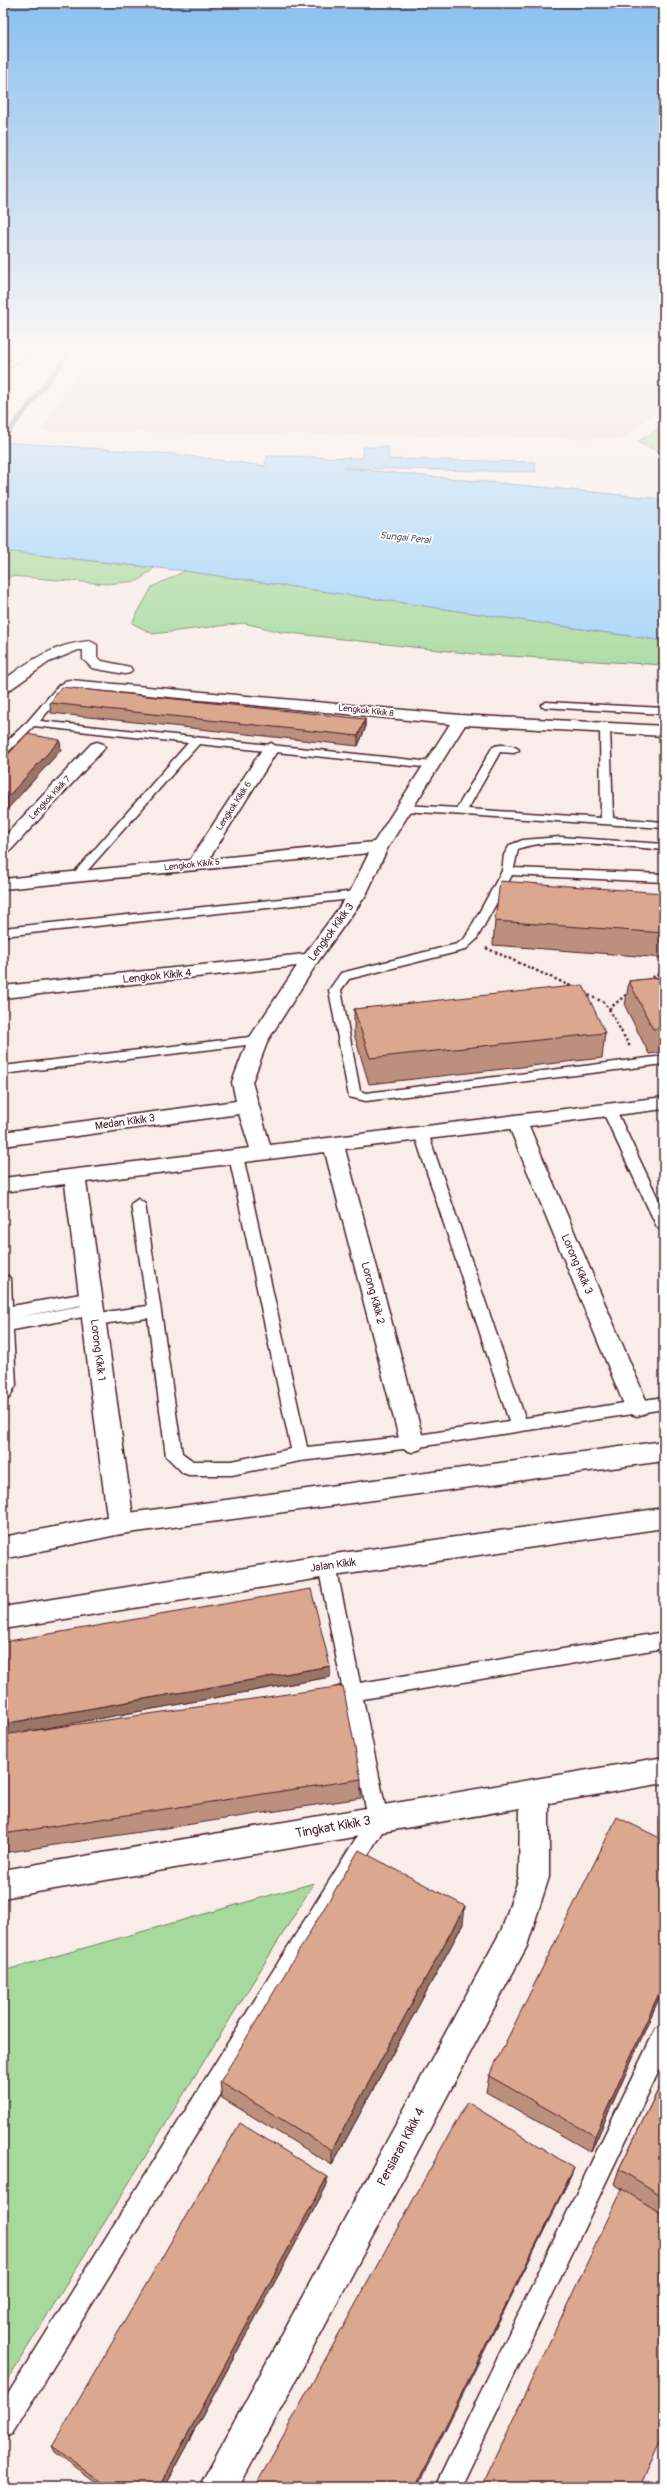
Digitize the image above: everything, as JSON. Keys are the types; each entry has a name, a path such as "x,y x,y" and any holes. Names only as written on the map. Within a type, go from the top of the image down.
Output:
{"street":[{"path":"3,688 26,670 76,645 90,645 90,659 97,665 125,670"},
{"name":"Lengkok Kikik 8","path":"70,684 460,720 664,731"},
{"name":"Lengkok Kikik 3","path":"262,1153 247,1106 242,1082 258,1040 310,959 357,895 380,846 460,720"},
{"name":"Lengkok Kikik 7","path":"3,848 97,747"},
{"name":"Lengkok Kikik 6","path":"196,865 271,748"},
{"name":"Lengkok Kikik 5","path":"3,884 380,846"},
{"name":"Lengkok Kikik 4","path":"3,992 310,959"},
{"path":"3,1185 664,1103"},
{"name":"Medan Kikik 3","path":"3,1139 247,1106"},
{"name":"Lorong Kikik 3","path":"517,1121 637,1407"},
{"name":"Lorong Kikik 2","path":"333,1144 412,1442"},
{"name":"Lorong Kikik 1","path":"75,1176 121,1524"},
{"path":"3,1548 121,1524 664,1451"},
{"name":"Jalan Kikik","path":"3,1618 327,1566 664,1518"},
{"name":"Tingkat Kikik 3","path":"3,1884 664,1770"},
{"name":"Persiaran Kikik 4","path":"218,2487 516,1935 534,1877 535,1793"}],"lane":[{"path":"3,751 32,723 63,687 70,684"},
{"path":"546,705 664,711"},
{"path":"32,723 432,765"},
{"path":"605,728 607,822"},
{"path":"76,877 196,740"},
{"path":"460,813 497,748 514,750"},
{"path":"404,808 460,813 664,825"},
{"path":"664,846 529,841 513,848 508,860 508,871 470,940 461,947 345,976 334,990 354,1094 366,1097 664,1060"},
{"path":"508,871 664,878"},
{"path":"498,890 514,891"},
{"path":"3,932 357,895"},
{"path":"3,1070 258,1040"},
{"path":"609,1110 664,1227"},
{"path":"421,1133 520,1425"},
{"path":"236,1156 300,1454"},
{"path":"138,1204 155,1311 174,1456 189,1468 232,1468 300,1454 412,1442 664,1403"},
{"path":"3,1280 7,1319 8,1385 3,1394"},
{"path":"7,1319 93,1309 155,1311"},
{"path":"3,2425 378,1820 327,1566"},
{"path":"321,1697 664,1640"},
{"path":"448,2487 664,2036"}],"path":[{"path":"470,940 593,997 610,1009 638,1063"},
{"path":"646,981 664,971"},
{"path":"610,1009 632,989"}],"green space":[{"path":"3,551 154,568 138,581 106,584 11,576 3,582"},
{"path":"185,571 664,641 664,665 474,654 281,632 244,623 153,634 132,623 152,587"},
{"path":"314,1883 3,2387 3,1971"}],"water":[{"name":"Sungai Perai","path":"3,470 367,470 664,499 664,641 185,571 3,551"},
{"path":"450,470 536,470 536,472"}],"building":[{"path":"61,687 365,719 358,736 50,703"},
{"path":"27,734 60,740 3,802 3,760"},
{"path":"500,881 664,893 664,933 495,921"},
{"path":"664,977 664,1027 653,1029 629,981"},
{"path":"583,985 605,1033 370,1058 354,1009"},
{"path":"311,1589 330,1666 3,1724 3,1642"},
{"path":"343,1686 361,1779 3,1834 3,1735"},
{"path":"617,1817 664,1840 664,1982 595,2136 489,2076"},
{"path":"359,1850 465,1906 332,2150 220,2082"},
{"path":"664,2078 664,2197 619,2169"},
{"path":"467,2102 574,2168 415,2487 255,2487"},
{"path":"240,2123 327,2177 159,2487 109,2487 52,2446"},
{"path":"622,2189 664,2215 664,2430 640,2487 481,2487"}]}
